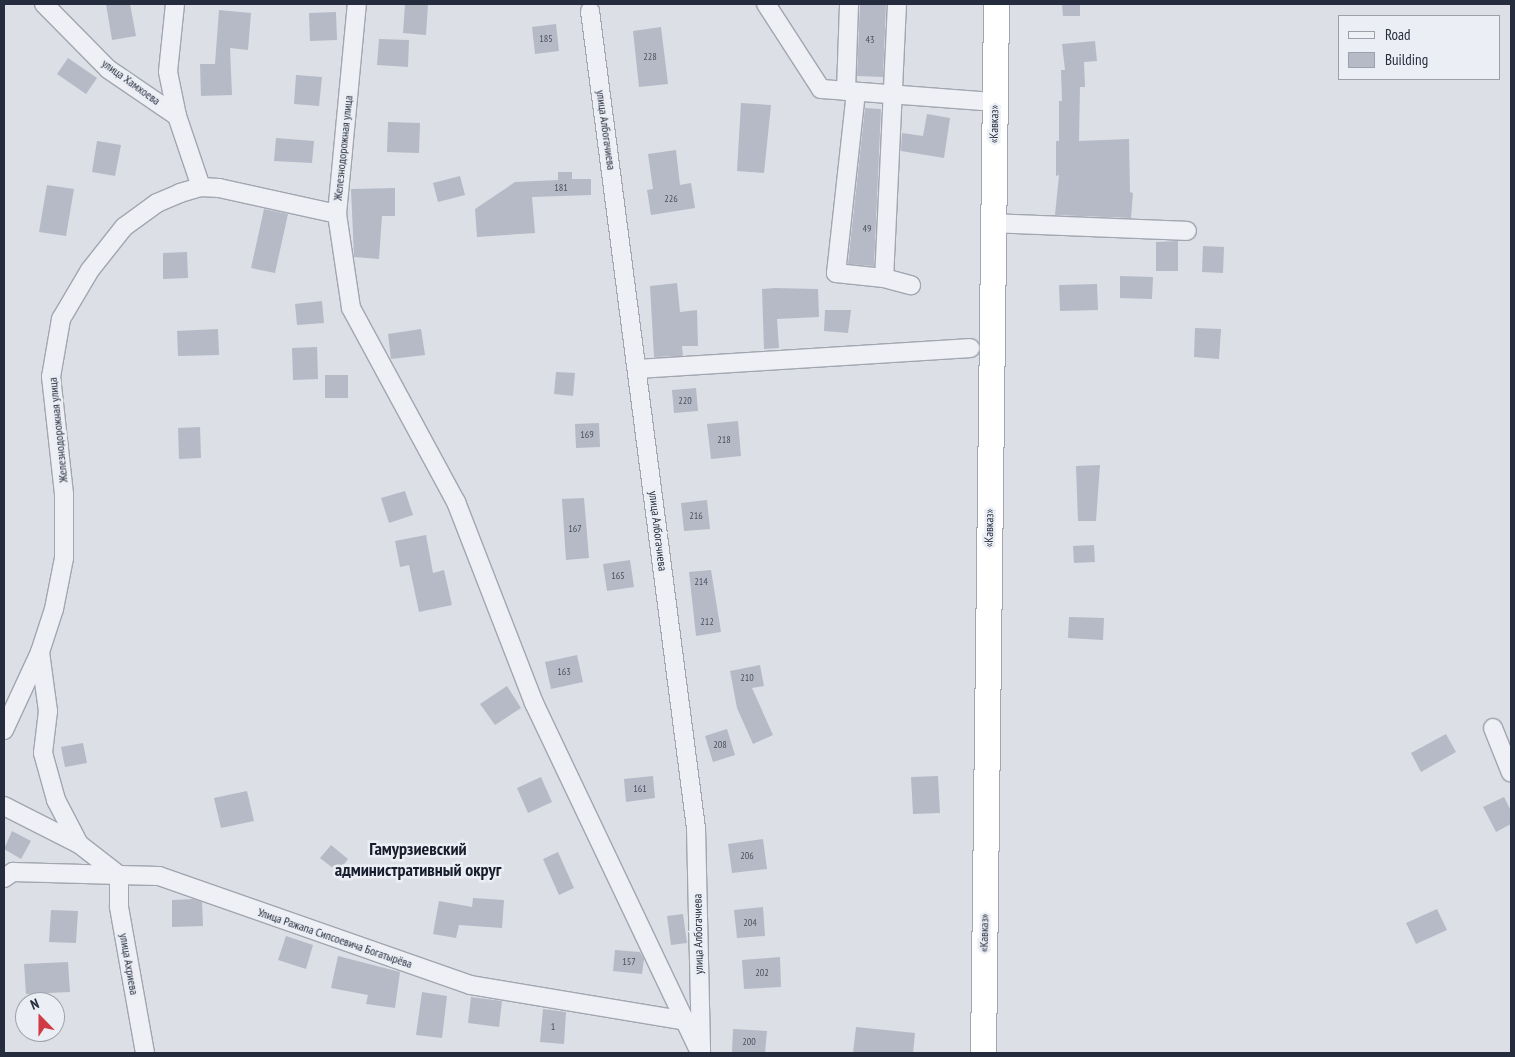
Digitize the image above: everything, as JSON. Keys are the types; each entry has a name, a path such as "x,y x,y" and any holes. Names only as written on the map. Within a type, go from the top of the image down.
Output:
{"highway":[{"name":"«Кавказ»","path":"983,1053 996,4"}],"street":[{"name":"улица Хамхоева","path":"44,4 108,68 177,116"},
{"path":"174,4 168,72 177,116 201,187"},
{"name":"Железнодорожная улица","path":"4,730 40,652 54,609 64,558 64,494 51,377 61,319 90,270 124,227 157,203 201,187 337,214 357,4"},
{"path":"766,4 821,89 994,102"},
{"path":"849,4 851,91 836,273 884,278 911,285"},
{"path":"884,278 897,4"},
{"name":"улица Албогачиева","path":"590,11 638,368 696,828 700,1053"},
{"path":"337,214 351,308 456,502 534,703 700,1053"},
{"path":"992,223 1187,231"},
{"path":"638,368 970,348"},
{"path":"40,652 48,710 44,753 56,800 79,844"},
{"path":"1493,728 1511,773"},
{"path":"4,806 79,844 120,875"},
{"name":"Улица Ражапа Сипсоевича Богатырёва","path":"4,878 12,872 159,876 471,985 686,1021"},
{"name":"улица Ахриева","path":"120,875 119,907 145,1053"}],"building":[{"path":"106,4 130,4 136,36 112,40"},
{"path":"405,4 428,4 426,35 403,33"},
{"path":"860,4 886,4 883,77 857,76"},
{"path":"1062,4 1080,4 1080,16 1063,16"},
{"path":"219,10 251,13 248,50 230,48 232,95 201,96 200,64 215,64"},
{"path":"336,12 337,40 310,41 309,13"},
{"path":"556,24 559,51 535,54 532,27"},
{"path":"661,27 668,84 639,87 633,31"},
{"path":"379,39 409,40 408,67 377,65"},
{"path":"1095,41 1097,61 1084,62 1085,87 1080,87 1079,141 1129,139 1130,192 1133,193 1131,218 1055,215 1059,175 1056,176 1056,141 1059,141 1059,101 1062,101 1061,70 1065,70 1062,44"},
{"path":"68,58 97,78 86,94 57,74"},
{"path":"296,75 322,77 319,106 294,104"},
{"path":"741,103 771,105 764,173 737,171"},
{"path":"865,108 881,109 874,266 848,264"},
{"path":"927,114 950,118 944,158 901,151 902,133 923,136"},
{"path":"388,122 420,123 419,153 387,152"},
{"path":"276,138 314,141 312,163 274,161"},
{"path":"97,141 121,145 115,176 92,172"},
{"path":"676,150 680,185 691,183 695,208 651,215 647,190 653,189 648,154"},
{"path":"558,172 572,172 572,179 591,179 591,195 532,197 535,233 477,237 475,209 515,182 558,180"},
{"path":"460,176 465,195 438,202 433,183"},
{"path":"47,185 74,189 66,236 39,232"},
{"path":"395,188 395,216 382,216 379,259 354,257 351,189"},
{"path":"264,209 288,214 275,273 251,268"},
{"path":"1178,241 1178,271 1156,271 1156,242"},
{"path":"1203,246 1224,247 1223,273 1202,272"},
{"path":"187,252 188,278 163,279 163,253"},
{"path":"1120,276 1153,277 1152,299 1120,298"},
{"path":"677,283 680,312 697,310 698,346 682,346 683,356 654,357 650,286"},
{"path":"1097,284 1098,310 1060,311 1059,285"},
{"path":"762,289 818,289 819,317 777,319 779,348 764,349"},
{"path":"322,301 324,323 297,325 295,304"},
{"path":"825,310 851,310 848,333 824,331"},
{"path":"1195,328 1221,329 1219,359 1194,357"},
{"path":"218,329 219,355 178,356 177,331"},
{"path":"421,329 425,355 391,359 388,334"},
{"path":"317,347 318,379 293,380 292,348"},
{"path":"556,372 575,373 573,396 554,394"},
{"path":"325,375 348,375 348,398 325,398"},
{"path":"696,388 698,411 674,413 672,390"},
{"path":"738,421 741,456 711,459 707,424"},
{"path":"599,423 600,447 576,448 575,424"},
{"path":"200,427 201,458 179,459 178,428"},
{"path":"1100,465 1096,521 1078,521 1076,466"},
{"path":"405,491 413,515 389,523 381,498"},
{"path":"584,498 589,558 566,560 562,499"},
{"path":"707,500 710,529 684,531 681,503"},
{"path":"426,535 433,573 444,570 452,605 419,612 409,565 400,567 395,541"},
{"path":"1094,545 1095,562 1074,563 1073,546"},
{"path":"630,560 634,587 607,591 603,564"},
{"path":"711,570 721,632 696,636 689,572"},
{"path":"1069,617 1104,618 1103,640 1068,638"},
{"path":"577,655 583,682 551,689 545,662"},
{"path":"760,665 764,686 752,688 773,735 753,744 737,708 730,671"},
{"path":"507,686 521,708 495,725 480,704"},
{"path":"727,729 735,755 713,762 705,736"},
{"path":"1446,734 1456,752 1421,772 1411,753"},
{"path":"83,743 87,763 65,767 61,747"},
{"path":"653,776 655,798 626,802 624,779"},
{"path":"938,776 940,813 913,814 911,777"},
{"path":"541,777 552,802 528,813 517,788"},
{"path":"247,791 254,821 221,828 214,798"},
{"path":"1504,797 1511,811 1511,824 1496,832 1483,807"},
{"path":"12,831 31,841 21,859 4,849"},
{"path":"763,839 767,869 732,873 728,844"},
{"path":"331,845 348,859 338,872 320,858"},
{"path":"558,852 574,888 559,895 543,859"},
{"path":"473,898 504,900 502,928 459,925 456,938 433,934 439,901 472,907"},
{"path":"194,899 202,902 203,926 172,927 172,900"},
{"path":"763,907 765,936 737,938 734,910"},
{"path":"1437,909 1447,930 1416,944 1406,923"},
{"path":"51,910 78,911 76,943 49,942"},
{"path":"683,914 687,943 671,945 667,916"},
{"path":"286,936 313,945 306,969 278,960"},
{"path":"615,950 640,952 644,959 642,974 613,971"},
{"path":"338,956 400,972 395,1008 366,1004 368,995 331,988"},
{"path":"780,957 781,987 744,989 742,960"},
{"path":"68,962 70,992 26,992 24,964"},
{"path":"422,992 447,996 442,1038 416,1035"},
{"path":"471,997 502,1001 499,1027 468,1023"},
{"path":"543,1009 566,1012 564,1044 540,1042"},
{"path":"856,1027 915,1033 913,1053 853,1053"},
{"path":"733,1029 767,1031 765,1053 732,1053"}],"district":[{"name":"Гамурзиевский административный округ","path":"418,860"}]}
